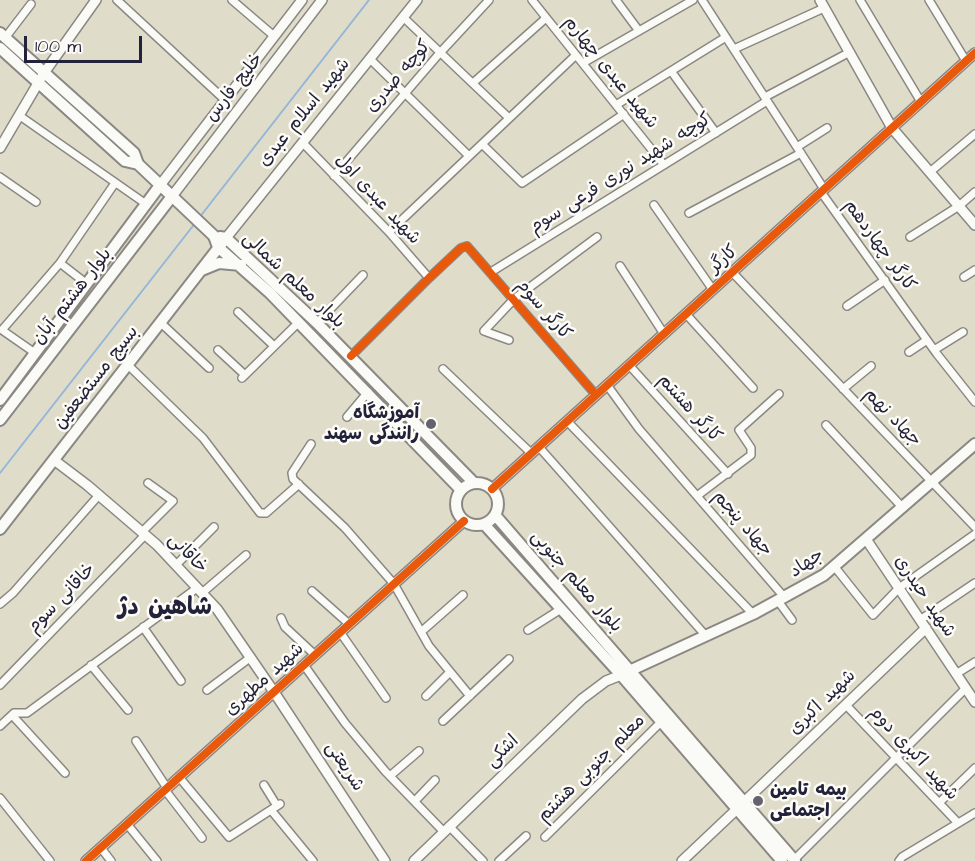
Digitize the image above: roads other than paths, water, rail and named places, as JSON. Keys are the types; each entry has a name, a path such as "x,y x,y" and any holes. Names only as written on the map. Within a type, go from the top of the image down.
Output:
{"main road":[{"path":"2,40 42,78 134,153 138,164 216,237"},
{"name":"بلوار هشتم آبان","path":"0,400 161,184"},
{"name":"بلوار هشتم آبان","path":"0,418 173,195"},
{"name":"بلوار معلم شمالی","path":"216,237 241,265 293,308 317,323 473,482"},
{"name":"بلوار معلم شمالی","path":"216,237 293,308 299,322 460,489"},
{"name":"بسیج مستضعفین","path":"0,529 202,270 216,237"},
{"path":"202,270 219,263 241,265"},
{"name":"جهاد","path":"632,670 782,600 824,575 974,447"},
{"path":"473,482 486,484 492,489 498,501 495,515 484,524 470,524 459,516 455,502 460,489 473,482"},
{"name":"بلوار معلم جنوبی","path":"495,515 632,670 740,806"},
{"name":"بلوار معلم جنوبی","path":"484,524 661,722 740,806"},
{"path":"621,675 632,670"},
{"path":"740,806 795,860"},
{"path":"740,806 782,861"}],"street":[{"path":"0,148 42,78 96,0"},
{"path":"117,0 226,101"},
{"path":"232,0 274,36"},
{"name":"خلیج فارس","path":"161,184 302,0"},
{"name":"خلیج فارس","path":"173,195 322,0"},
{"name":"شهید اسلام عبدی","path":"216,237 303,143 417,0"},
{"name":"کوچه صدری","path":"334,176 440,52 489,0"},
{"name":"شهید عبدی چهارم","path":"532,0 664,165"},
{"path":"616,0 639,31"},
{"path":"583,63 693,0"},
{"path":"704,2 715,0"},
{"path":"860,0 921,102"},
{"path":"929,0 966,61"},
{"name":"کارگر چهاردهم","path":"704,2 823,190 934,350 975,402"},
{"path":"2,40 31,4"},
{"path":"734,49 822,4 892,128 975,225"},
{"path":"403,17 509,118"},
{"path":"473,83 546,18"},
{"path":"616,105 726,37"},
{"name":"کوچه شهید نوری فرعی سوم","path":"491,272 716,133 766,99 850,52"},
{"name":"کارگر","path":"492,489 975,53"},
{"path":"389,232 576,55"},
{"path":"370,59 469,156"},
{"path":"671,71 716,133"},
{"path":"482,144 522,183 624,114"},
{"path":"20,116 146,204"},
{"path":"689,213 799,150 827,128"},
{"path":"930,172 975,134"},
{"name":"شهید عبدی اول","path":"303,143 389,232 429,278"},
{"path":"0,177 36,202"},
{"path":"35,353 2,330 60,263 115,183"},
{"path":"910,237 959,206 975,192"},
{"path":"654,205 713,290"},
{"path":"509,340 484,331 514,299 597,237"},
{"name":"کارگر سوم","path":"429,278 461,248 467,246 597,395"},
{"path":"60,263 87,284"},
{"path":"620,266 664,334"},
{"path":"964,277 975,270"},
{"name":"جهاد نهم","path":"732,272 975,527"},
{"path":"317,323 363,275"},
{"path":"351,357 429,278"},
{"path":"847,306 885,280"},
{"path":"238,312 274,346"},
{"path":"686,314 753,388"},
{"path":"218,350 243,377 299,322"},
{"path":"161,323 209,368"},
{"path":"934,350 963,332"},
{"path":"909,352 927,340"},
{"path":"128,365 203,438 260,513 266,513 299,484"},
{"name":"کارگر هشتم","path":"629,365 728,474"},
{"path":"843,389 871,366"},
{"path":"443,369 535,450 622,541 706,636"},
{"name":"جهاد پنجم","path":"607,385 639,429 782,600 792,620"},
{"path":"347,417 368,392"},
{"path":"697,496 751,455 751,448 740,432 740,428 779,394"},
{"path":"567,421 753,614"},
{"path":"825,425 903,508"},
{"path":"311,444 292,473 293,478 345,528 394,584 429,646 470,696"},
{"name":"خاقانی","path":"54,460 144,533 200,590 217,609 274,692"},
{"name":"خاقانی سوم","path":"0,685 173,501 148,483"},
{"path":"0,604 13,593 99,495"},
{"name":"شهید مطهری","path":"86,861 464,521"},
{"path":"176,565 214,527"},
{"path":"834,566 873,615 899,588 975,534"},
{"name":"شهید حیدری","path":"866,539 975,702"},
{"path":"0,726 14,713 27,713 143,627 200,590 246,555"},
{"path":"923,624 975,583"},
{"path":"312,591 349,624"},
{"path":"421,632 463,595"},
{"path":"528,630 561,609"},
{"path":"281,618 285,627 315,655"},
{"name":"شهید اکبری","path":"682,861 846,705 923,624"},
{"path":"143,627 182,681"},
{"path":"340,632 386,698"},
{"path":"207,690 251,657"},
{"path":"442,721 509,659"},
{"path":"956,674 975,662"},
{"path":"93,664 128,710"},
{"path":"304,665 345,723 390,776 483,861"},
{"path":"426,696 450,672"},
{"name":"اشکی","path":"414,861 588,694 606,681 621,675"},
{"path":"795,860 966,688"},
{"name":"شریعتی","path":"274,692 386,861"},
{"name":"شهید اکبری دوم","path":"846,705 958,823"},
{"path":"12,715 65,773"},
{"name":"معلم جنوبی هشتم","path":"545,837 661,722"},
{"path":"136,741 166,789 202,838"},
{"path":"390,776 419,751"},
{"path":"939,803 975,768"},
{"path":"179,777 229,837 276,807"},
{"path":"415,801 435,780"},
{"path":"264,785 276,807 313,861"},
{"path":"0,798 50,861"},
{"path":"899,861 975,813"},
{"path":"128,824 157,861"},
{"path":"499,861 526,836"},
{"path":"101,848 111,861"}],"waterway":[{"path":"199,218 369,0"},
{"path":"0,473 196,222"}],"place":[{"name":"آموزشگاه رانندگی سهند","path":"431,424"},
{"name":"بیمه تامین اجتماعی","path":"758,801"}],"district":[{"name":"شاهین دژ","path":"165,609"}]}
